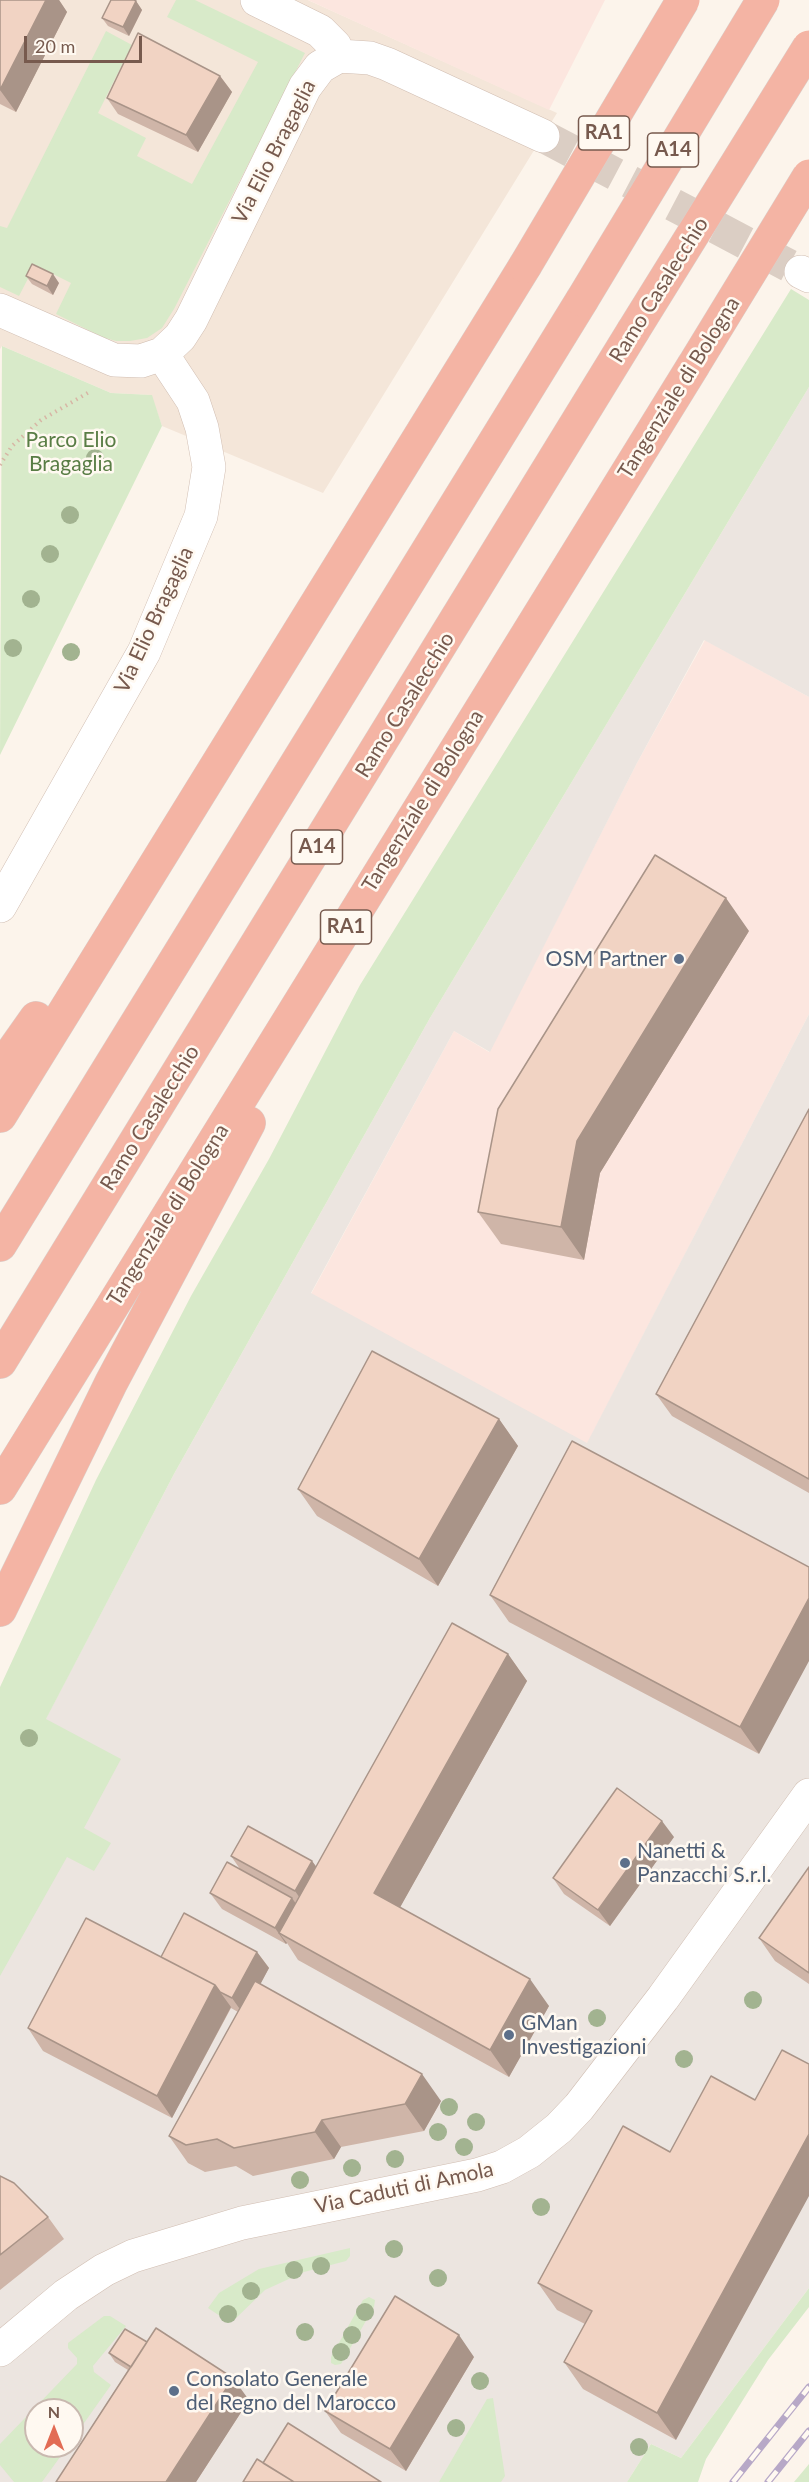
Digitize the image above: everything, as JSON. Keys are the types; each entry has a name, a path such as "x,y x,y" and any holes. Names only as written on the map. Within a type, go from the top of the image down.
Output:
{"highway":[{"name":"RA1","path":"0,1116 226,746 525,266 683,0"},
{"name":"A14","path":"0,1245 582,300 763,0"},
{"name":"Ramo Casalecchio","path":"0,1362 809,47"},
{"name":"Tangenziale di Bologna","path":"0,1488 809,176"},
{"path":"0,1069 226,746"},
{"path":"0,1610 111,1383 405,831"}],"street":[{"path":"257,0 320,31 330,40 339,56 370,58 387,64 543,136"},
{"name":"Via Elio Bragaglia","path":"0,906 144,652 201,516 209,467 202,428 194,401 162,354 180,337 191,320 305,87 320,67 339,56"},
{"path":"0,310 114,360 141,361 162,354"},
{"name":"Via Caduti di Amola","path":"0,2349 66,2295 104,2270 133,2256 242,2223 477,2175 502,2167 529,2152 559,2128 579,2107 670,1989 809,1795"}],"path":[{"path":"0,465 12,446 41,420 95,389"}],"shaded area":[{"path":"0,0 308,0 557,113 323,493 162,426 151,395 111,393 2,346 0,349"},
{"path":"308,0 605,0 549,110"},
{"path":"809,387 809,697 704,640 637,763 490,1052 454,1031 311,1293 587,1443 809,1014 809,2288 681,2458 651,2444 627,2482 0,2482 0,1806 174,1474 430,1018"},
{"path":"705,640 809,697 809,1014 587,1444 311,1294 454,1031 489,1052 637,763"}],"green space":[{"path":"176,0 195,0 305,53 174,309 162,328 147,338 116,341 102,337 56,314 71,283 35,265 19,296 0,287 0,226 7,228 106,31 132,45 98,113 146,138 137,156 192,184 258,62 167,17"},
{"path":"791,289 809,300 809,387 430,1018 174,1474 46,1719 121,1759 84,1828 111,1843 94,1871 67,1857 0,1976 0,1687 96,1480 191,1296 269,1159 360,985"},
{"name":"Parco Elio Bragaglia","path":"2,346 111,393 152,395 162,426 0,755"},
{"path":"350,2248 350,2256 346,2261 304,2272 265,2290 234,2320 226,2320 208,2308 219,2293 259,2269"},
{"path":"809,2288 809,2307 768,2360 706,2459 698,2482 627,2482 651,2444 681,2458"},
{"path":"369,2297 375,2300 374,2307 341,2364 331,2363 331,2357 363,2300"},
{"path":"104,2316 110,2316 126,2326 93,2366 94,2372 111,2385 84,2423 84,2398 44,2398 77,2364 77,2358 68,2348 68,2343"},
{"path":"493,2398 505,2476 501,2482 439,2482 487,2399"},
{"path":"24,2419 24,2458 59,2458 42,2482 14,2482 0,2465 0,2444"},
{"path":"809,2464 809,2482 794,2482"}],"building":[{"path":"0,0 46,0 0,90"},
{"path":"111,0 136,1 123,27 102,18"},
{"path":"138,33 220,76 186,135 107,98"},
{"path":"32,264 53,274 47,286 26,276"},
{"path":"655,855 726,898 577,1141 561,1227 478,1212 498,1109"},
{"path":"809,1109 809,1479 656,1394"},
{"path":"372,1351 499,1419 419,1559 298,1489"},
{"path":"572,1441 809,1567 809,1598 740,1727 490,1595"},
{"path":"452,1623 508,1654 374,1893 530,1979 490,2050 279,1933"},
{"path":"617,1788 662,1821 598,1910 553,1878"},
{"path":"248,1826 312,1861 295,1891 231,1856"},
{"path":"227,1862 292,1898 275,1928 210,1893"},
{"path":"809,1867 809,1973 759,1938"},
{"path":"184,1913 257,1952 232,1998 220,1992 215,1985 161,1957"},
{"path":"86,1918 215,1985 157,2096 28,2028"},
{"path":"255,1981 422,2074 405,2104 322,2120 315,2132 234,2148 217,2139 186,2145 169,2136"},
{"path":"782,2050 809,2064 809,2134 657,2413 564,2362 592,2311 538,2283 623,2126 670,2152 711,2076 755,2100"},
{"path":"0,2176 14,2183 48,2217 0,2255"},
{"path":"395,2296 459,2335 390,2449 325,2411"},
{"path":"156,2328 233,2378 166,2482 56,2482 72,2458 84,2458 84,2439"},
{"path":"125,2329 147,2342 131,2367 109,2353"},
{"path":"288,2423 381,2482 294,2482 263,2463"},
{"path":"257,2459 294,2482 243,2482"}],"tunnel":[{"path":"543,136 801,272"}],"railway":[{"path":"733,2482 809,2387"},
{"path":"768,2482 809,2431"}],"place":[{"name":"OSM Partner","path":"679,959"},
{"name":"Nanetti & Panzacchi S.r.l.","path":"625,1863"},
{"name":"GMan Investigazioni","path":"509,2035"},
{"name":"Consolato Generale del Regno del Marocco","path":"174,2391"}]}
